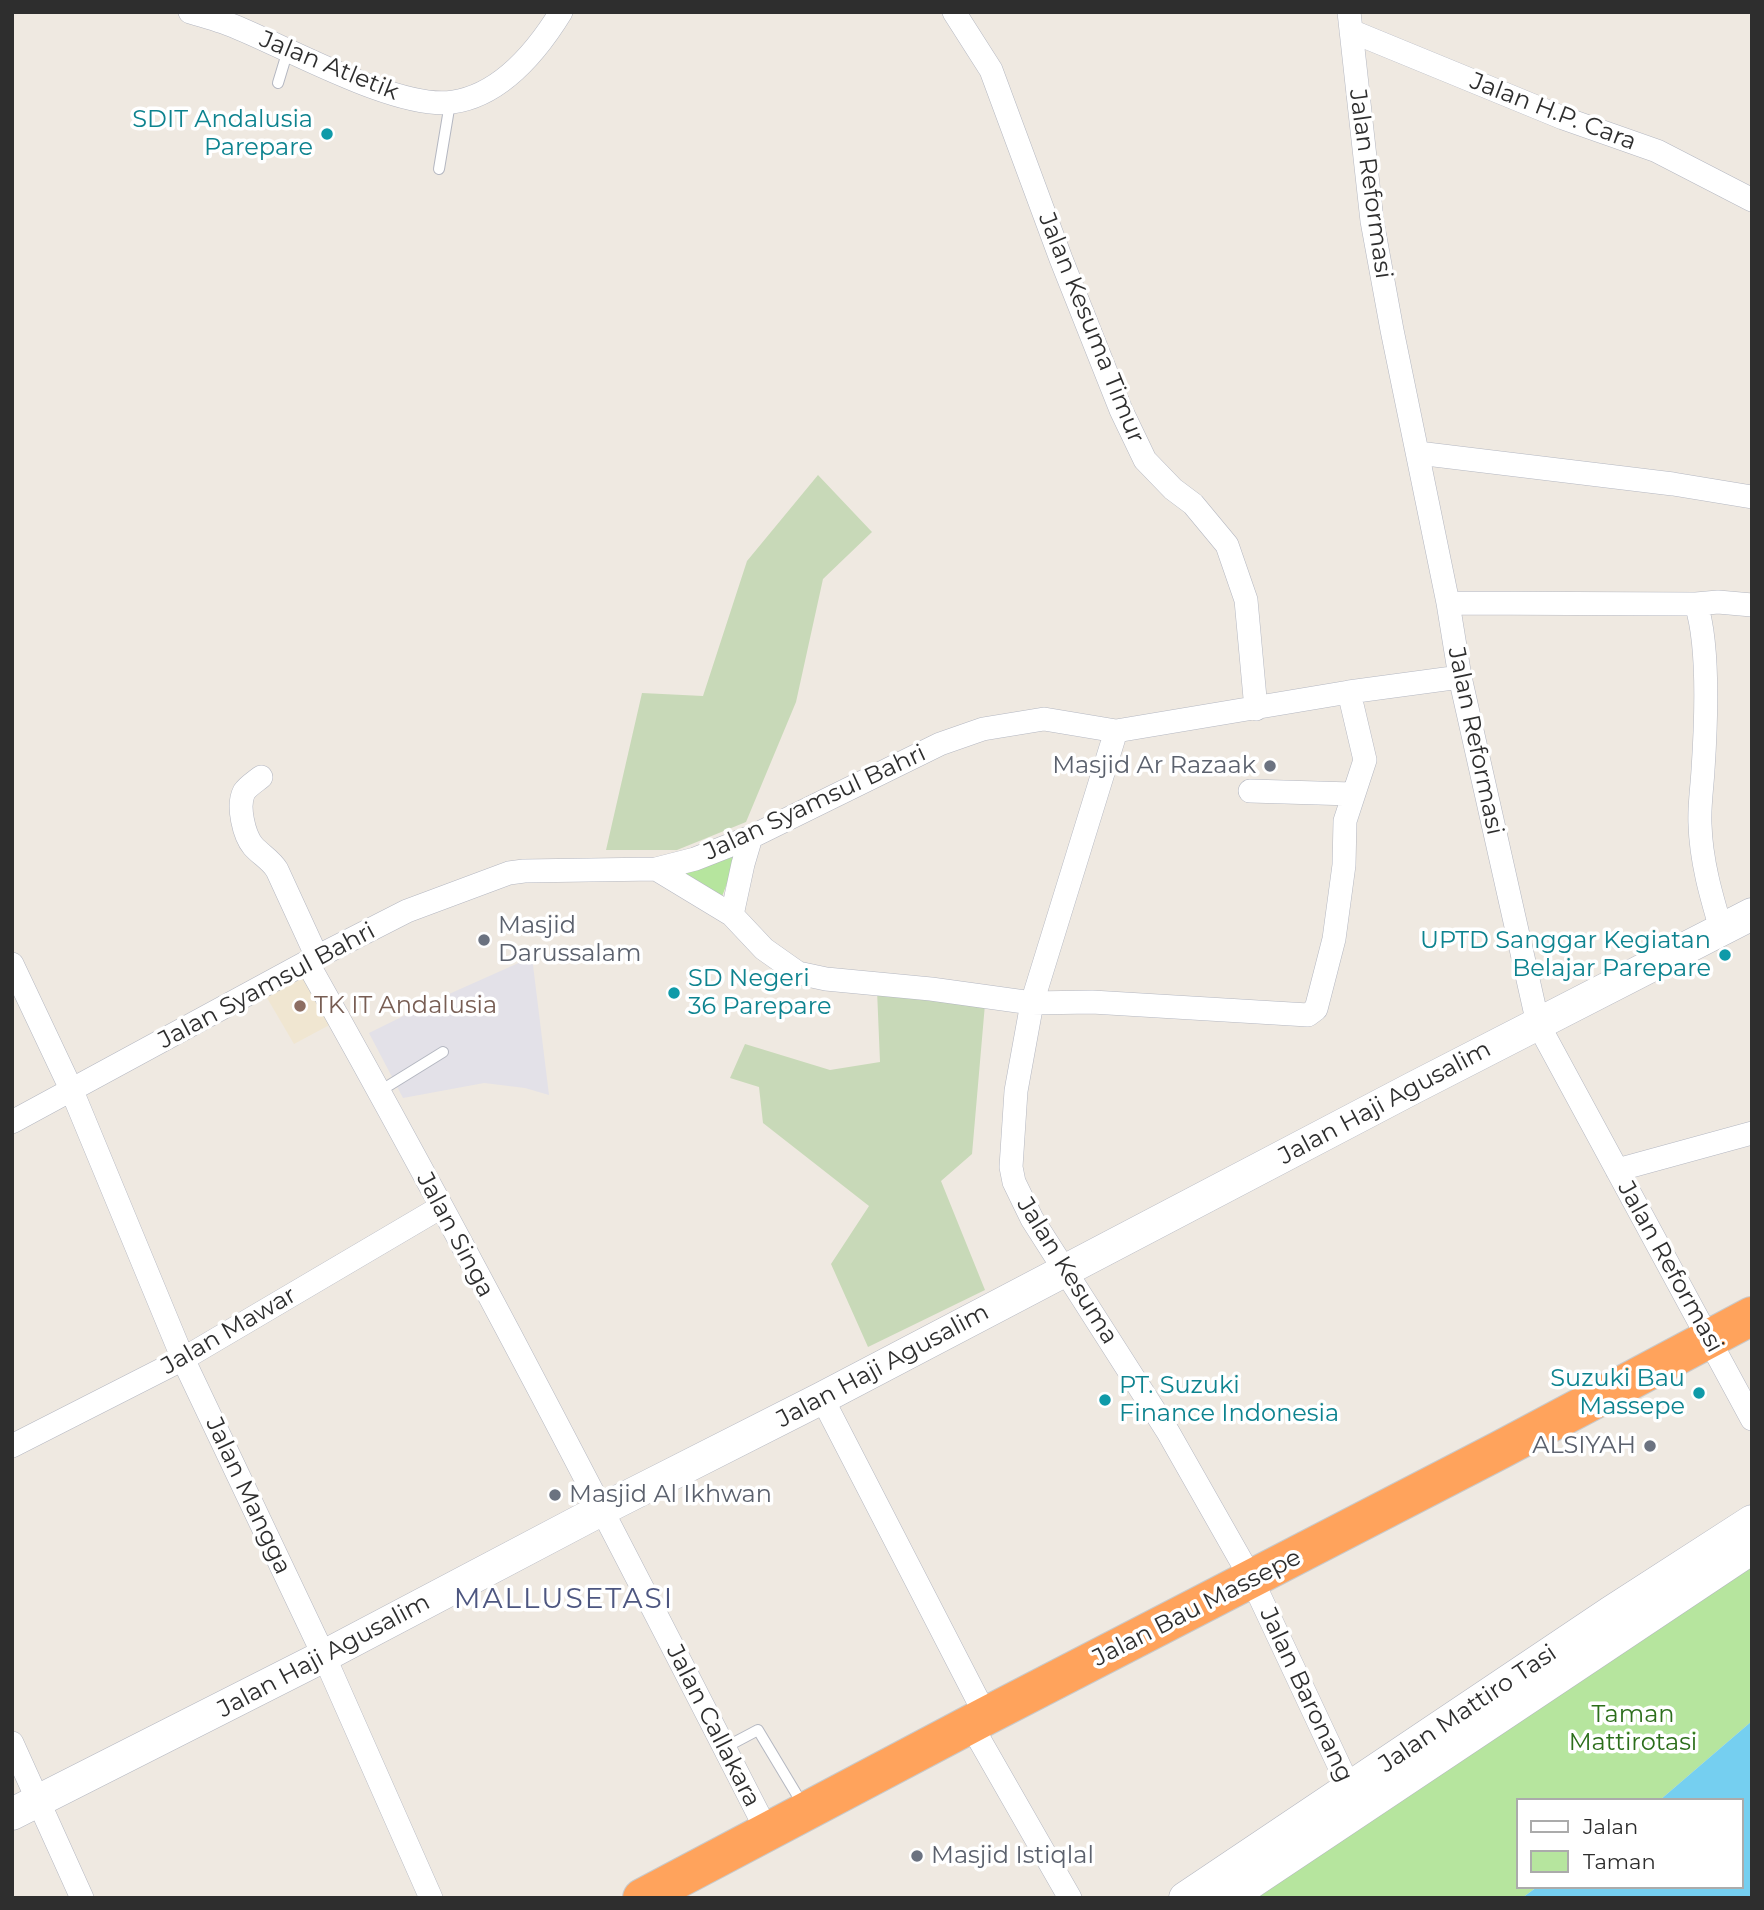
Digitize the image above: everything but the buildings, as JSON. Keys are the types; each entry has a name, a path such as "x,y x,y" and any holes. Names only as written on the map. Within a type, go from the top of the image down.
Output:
{"highway":[{"name":"Jalan Bau Massepe","path":"642,1898 1752,1316"}],"street":[{"name":"Jalan Atletik","path":"190,12 229,24 402,97 450,103 470,99 487,91 505,77 534,52 561,12"},
{"name":"Jalan Kesuma Timur","path":"954,12 991,70 1061,259 1121,410 1144,460 1172,489 1194,504 1227,545 1239,573 1246,600 1256,709"},
{"name":"Jalan H.P. Cara","path":"1350,22 1563,118 1657,151 1752,200"},
{"name":"Jalan Reformasi","path":"1350,22 1372,221 1448,603 1460,677 1538,1024 1752,1419"},
{"path":"1418,453 1673,484 1752,497"},
{"path":"1448,603 1718,602 1752,605"},
{"path":"1696,604 1703,633 1705,740 1699,822 1706,877 1721,929"},
{"name":"Jalan Syamsul Bahri","path":"12,1122 312,959 407,911 509,873 656,869 695,859 751,837 940,744 982,729 1044,719 1116,731 1349,692 1460,677"},
{"path":"656,869 732,915 764,949 798,973 826,979 932,989 1032,1003 1092,1002 1308,1015 1315,1009 1334,939 1344,865 1345,821 1365,760 1349,692"},
{"name":"Jalan Kesuma","path":"1116,731 1032,1003 1016,1091 1011,1167 1014,1182 1032,1219 1168,1432 1252,1580"},
{"name":"Jalan Singa","path":"261,777 246,789 242,797 245,829 252,845 272,862 277,870 312,959 440,1207 603,1509"},
{"path":"1250,791 1352,794"},
{"path":"732,915 751,837"},
{"name":"Jalan Haji Agusalim","path":"26,1808 1752,914"},
{"name":"Jalan Mangga","path":"12,964 72,1091 183,1359 324,1656 431,1898"},
{"path":"1617,1170 1752,1133"},
{"name":"Jalan Mawar","path":"12,1446 183,1359 440,1207"},
{"path":"822,1398 979,1720 1070,1898"},
{"name":"Jalan Callakara","path":"603,1509 767,1831"},
{"name":"Jalan Mattiro Tasi","path":"1227,1898 1356,1798 1611,1612 1752,1521"},
{"name":"Jalan Mattiro Tasi","path":"1185,1898 1356,1798 1752,1548"},
{"name":"Jalan Baronang","path":"1252,1580 1356,1798"},
{"path":"12,1743 26,1808 82,1898"}],"lane":[{"path":"278,83 288,50"},
{"path":"439,169 450,103"},
{"path":"380,1091 443,1052"},
{"path":"724,1748 758,1730 807,1811"}],"shaded area":[{"path":"532,957 549,1095 525,1088 484,1083 403,1098 369,1033"},
{"name":"TK IT Andalusia","path":"306,967 335,1022 294,1044 263,991"}],"green space":[{"path":"818,475 872,532 823,579 796,702 746,822 677,850 606,850 642,693 703,696 747,561"},
{"path":"741,847 721,899 672,871"},
{"path":"877,990 985,1004 972,1154 941,1181 985,1290 868,1347 831,1264 869,1206 763,1123 759,1087 730,1078 745,1044 830,1070 880,1062"},
{"name":"Taman Mattirotasi","path":"1752,1565 1752,1721 1662,1798 1516,1798 1516,1889 1534,1889 1522,1898 1249,1898"}],"water":[{"path":"1752,1721 1752,1898 1522,1898 1534,1889 1743,1889 1743,1798 1662,1798"}],"place":[{"name":"SDIT Andalusia Parepare","path":"327,134"},
{"name":"Masjid Ar Razaak","path":"1270,766"},
{"name":"Masjid Darussalam","path":"484,940"},
{"name":"UPTD Sanggar Kegiatan Belajar Parepare","path":"1725,955"},
{"name":"SD Negeri 36 Parepare","path":"674,993"},
{"name":"TK IT Andalusia","path":"300,1006"},
{"name":"Suzuki Bau Massepe","path":"1699,1393"},
{"name":"PT. Suzuki Finance Indonesia","path":"1105,1400"},
{"name":"ALSIYAH","path":"1650,1446"},
{"name":"Masjid Al Ikhwan","path":"555,1495"},
{"name":"Masjid Istiqlal","path":"917,1856"}],"district":[{"name":"MALLUSETASI","path":"564,1600"}]}
